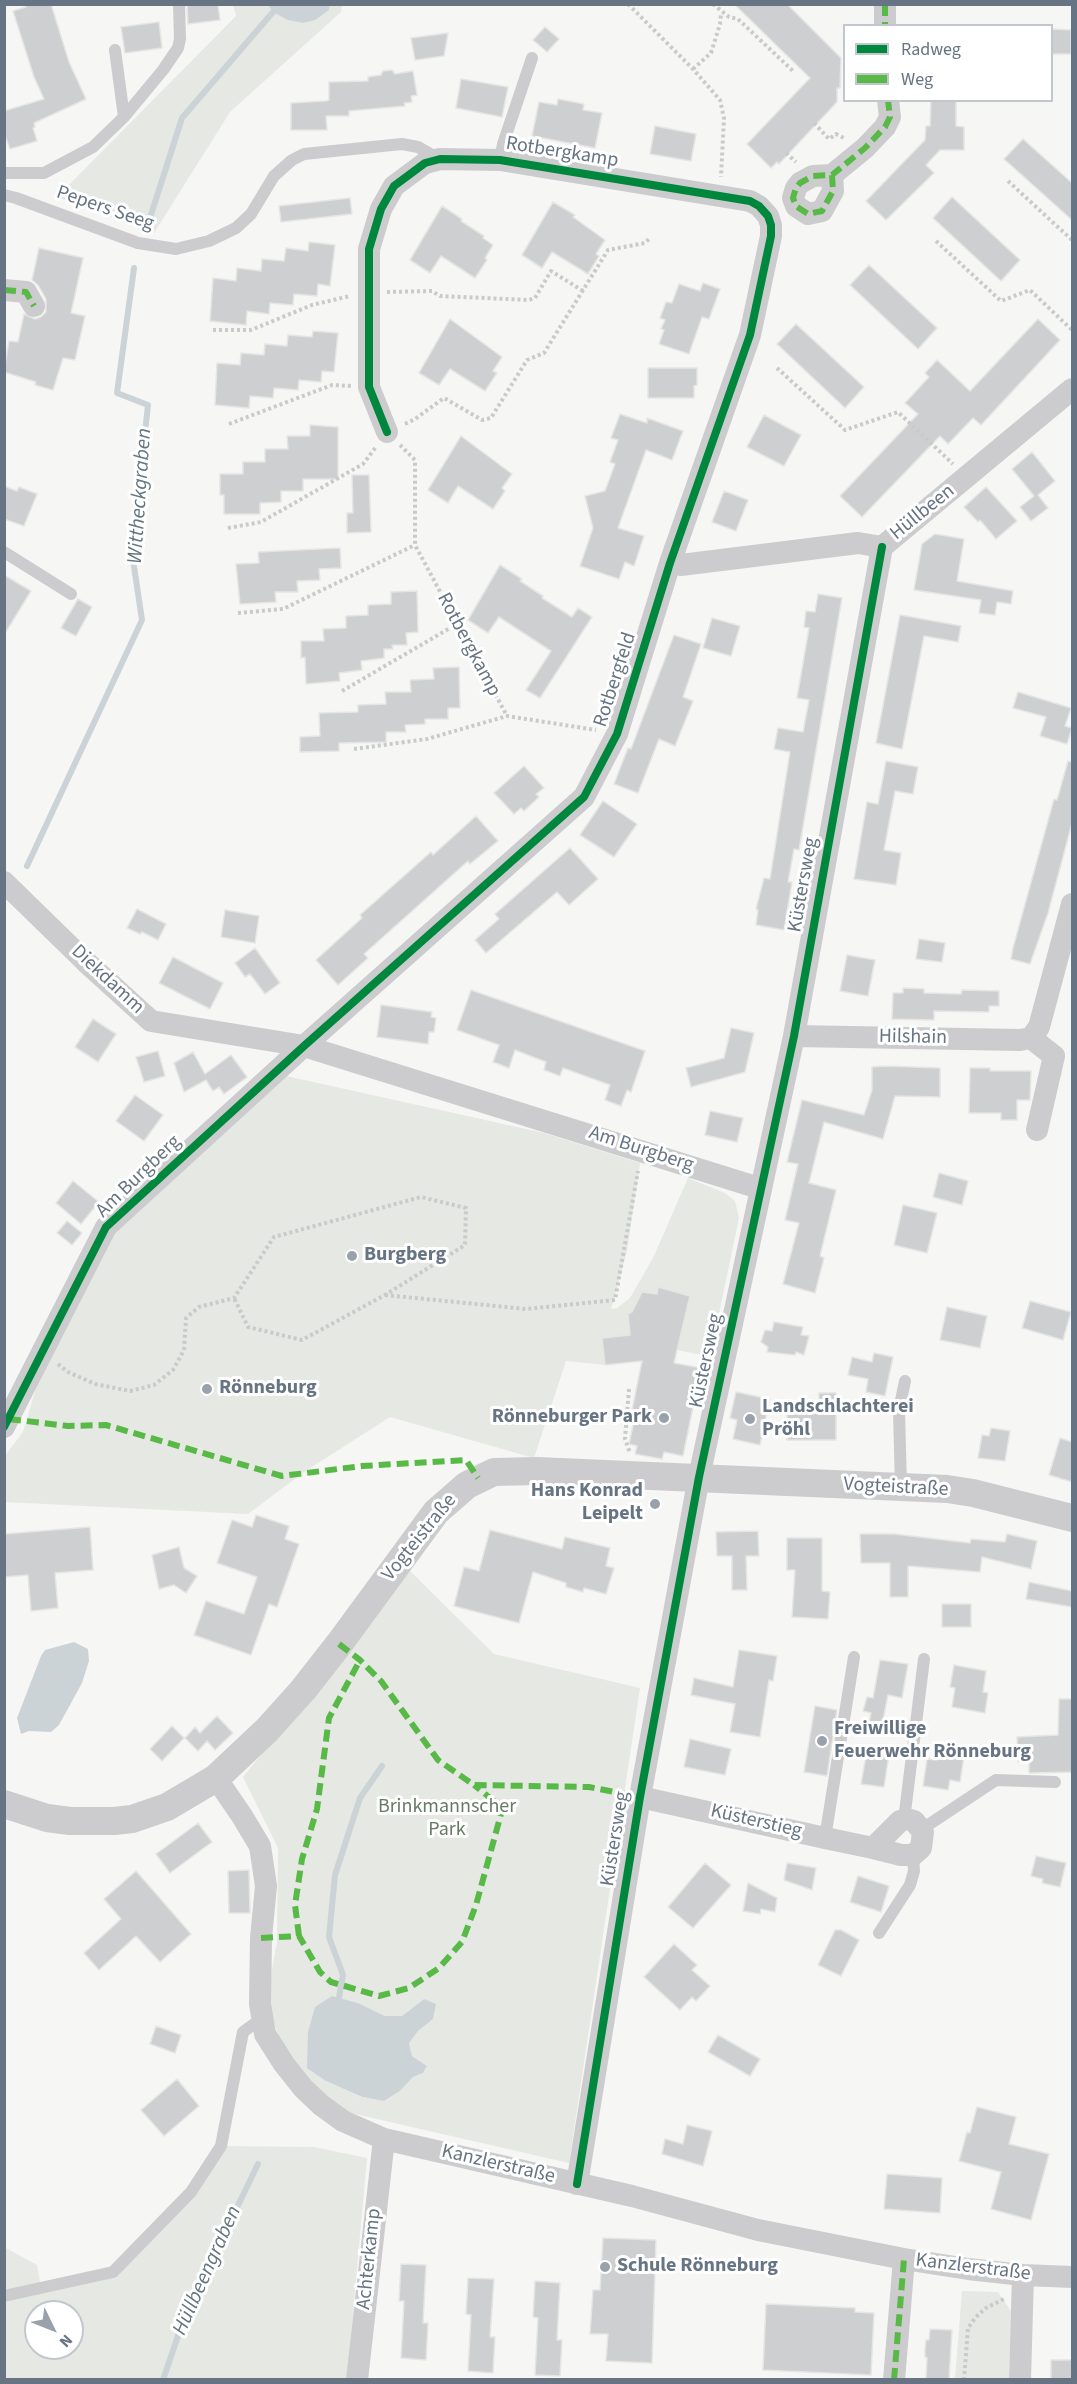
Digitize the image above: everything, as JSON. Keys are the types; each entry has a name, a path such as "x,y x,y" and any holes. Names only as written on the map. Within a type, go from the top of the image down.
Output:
{"street":[{"path":"885,4 885,24"},
{"path":"832,175 865,148 888,123 890,117 888,102"},
{"name":"Rotbergkamp","path":"387,432 369,387 369,249 381,209 394,186 425,163 440,159 500,159 750,201 765,212"},
{"name":"Rotbergfeld","path":"304,1046 584,797 617,734 670,563 750,335 771,236 771,225 765,212"},
{"path":"4,290 26,292 34,306"},
{"name":"Hüllbeen","path":"670,563 681,565 858,543 882,547 1072,389"},
{"name":"Küstersweg","path":"577,2184 640,1797 699,1478 759,1188 794,1036 882,547"},
{"name":"Diekdamm","path":"4,882 151,1021 304,1046"},
{"path":"1037,1130 1054,1056 1031,1038 1039,1027 1072,904"},
{"name":"Hilshain","path":"794,1036 1020,1040 1031,1038"},
{"name":"Am Burgberg","path":"4,1426 106,1227 304,1046 759,1188"},
{"name":"Vogteistraße","path":"4,1804 47,1818 70,1821 132,1819 167,1807 216,1778 289,1706 339,1644 436,1512 467,1485 494,1472 901,1487 973,1493 1072,1518"},
{"name":"Kanzlerstraße","path":"216,1778 260,1846 266,1886 261,1938 261,2019 265,2034 271,2046 303,2088 343,2121 384,2139 577,2184 750,2228 904,2259 1023,2275 1072,2277"},
{"name":"Küsterstieg","path":"640,1797 902,1855 913,1855"},
{"path":"873,1848 894,1826 913,1825 924,1838 921,1848 913,1855"},
{"name":"Achterkamp","path":"357,2379 384,2139"},
{"path":"894,2379 904,2259"},
{"path":"1020,2379 1023,2275"}],"lane":[{"path":"4,173 44,174 93,147 124,117 178,48 179,4"},
{"path":"116,50 124,117"},
{"path":"500,159 502,144 532,58"},
{"name":"Pepers Seeg","path":"4,195 138,243 176,249 209,242 236,228 251,214 274,176 292,160 304,154 402,144 418,147 440,159"},
{"path":"4,552 71,594"},
{"path":"901,1487 898,1410 905,1382"},
{"path":"825,1838 854,1657"},
{"path":"913,1825 924,1659"},
{"path":"913,1825 996,1780 1055,1782"},
{"path":"879,1933 910,1885 914,1872 913,1855"},
{"path":"4,2296 113,2272 191,2192 221,2146 243,2032 261,2019"}],"path":[{"path":"628,4 693,69 720,100 724,118 720,195"},
{"path":"713,4 729,17 738,19 793,71"},
{"path":"693,69 711,53 720,24 721,12"},
{"path":"814,123 829,139 836,134 865,148"},
{"path":"1008,181 1072,240"},
{"path":"228,528 261,522 363,464 387,432 415,419 444,398 482,420 490,418 527,360 544,353 608,250 645,243 649,239"},
{"path":"936,241 1001,301 1030,290 1072,330"},
{"path":"213,330 251,330 312,305 369,292 432,291 440,296 529,300 535,298 551,271 583,291"},
{"path":"777,368 845,430 898,412 967,477"},
{"path":"230,424 332,385 369,387"},
{"path":"238,613 284,609 416,546"},
{"path":"342,691 458,624"},
{"path":"354,749 427,739 507,716"},
{"path":"385,1295 526,1310 615,1300 642,1150"},
{"path":"42,1349 68,1372 95,1383 130,1391 154,1384 173,1370 184,1350 186,1318 200,1307 234,1298 274,1238 421,1197 466,1208 465,1245 385,1295 302,1340 248,1327 234,1298"},
{"path":"629,1389 625,1439 626,1447 637,1458"},
{"path":"964,2379 968,2328 976,2317 986,2308 1004,2299 1022,2301"}],"green space":[{"path":"233,5 268,5 273,12 329,10 330,5 342,5 341,12 230,112 154,233 57,197 236,16"},
{"path":"286,1076 544,1133 640,1163 627,1251 611,1309 617,1308 630,1298 654,1256 688,1178 725,1193 735,1201 739,1218 710,1357 646,1343 616,1364 566,1361 534,1458 390,1417 304,1472 248,1514 5,1502 4,1457 23,1432 48,1348 107,1239"},
{"name":"Brinkmannscher Park","path":"410,1571 494,1654 640,1688 569,2163 342,2111 308,2078 284,2046 273,2023 268,1992 277,1942 278,1848 243,1777","holes":["332,1996 358,2003 385,2016 402,2016 424,1999 433,2019 418,2031 409,2043 412,2056 427,2066 423,2073 413,2077 400,2091 384,2101 361,2097 326,2081"]},
{"path":"221,2146 314,2147 367,2158 347,2379 5,2379 4,2247 37,2265 41,2287 113,2272 191,2192"},
{"path":"962,2291 998,2292 1011,2311 1009,2379 955,2380"}],"shaded area":[{"path":"268,5 330,5 329,10 315,20 303,23 288,20 273,12"},
{"path":"74,1642 88,1649 89,1661 82,1683 59,1725 51,1732 29,1731 21,1734 17,1718 41,1656 45,1650"},
{"path":"332,1996 358,2003 385,2016 402,2016 424,1999 436,2004 433,2019 418,2031 409,2043 412,2056 427,2066 423,2073 413,2077 400,2091 384,2101 362,2097 326,2081 307,2068 308,2032 315,2007"}],"building":[{"path":"25,4 51,4 69,62 86,99 34,123 33,128 37,141 10,149 4,133 4,111 44,99 34,77 13,11 26,7"},
{"path":"187,4 218,4 220,20 188,24"},
{"path":"734,4 787,4 841,58 837,102 779,164 777,162 771,168 747,144 810,78"},
{"path":"159,22 162,48 125,53 121,27"},
{"path":"545,27 559,39 547,52 533,40"},
{"path":"1053,29 1071,30 1071,54 1053,54"},
{"path":"448,33 444,56 415,60 411,38"},
{"path":"392,70 395,74 413,71 417,95 411,96 412,102 404,103 405,106 349,111 349,116 326,116 327,130 291,130 291,103 326,101 329,100 329,82 368,81 368,77"},
{"path":"461,79 508,87 502,117 456,108"},
{"path":"558,99 584,104 583,110 602,113 595,148 532,136 539,102 557,105"},
{"path":"931,102 956,102 956,126 964,127 964,150 940,150 926,165 934,173 886,220 866,201 925,140 926,126 930,126"},
{"path":"655,126 696,134 691,161 650,154"},
{"path":"1023,139 1072,183 1072,220 1004,159"},
{"path":"952,197 1020,260 1001,281 933,218"},
{"path":"350,198 352,214 281,222 279,206"},
{"path":"553,202 575,215 573,217 605,240 588,274 552,252 542,268 522,255"},
{"path":"442,206 462,219 461,221 493,245 485,258 487,260 475,278 441,256 430,273 410,260"},
{"path":"309,242 335,245 330,286 318,284 317,296 294,294 293,305 270,303 269,314 247,311 246,325 210,321 213,278 236,281 237,268 261,271 262,259 284,261 286,248 308,251"},
{"path":"39,248 83,258 71,313 85,316 75,360 63,358 53,390 4,372 9,341 18,342 24,314 35,319 46,312 46,299 38,285 32,280"},
{"path":"869,265 937,328 918,349 850,285"},
{"path":"703,283 720,289 709,319 702,317 689,354 659,344 665,320 660,318 666,302 672,303 679,284 700,291"},
{"path":"450,319 502,357 493,371 497,373 485,391 450,369 439,385 419,373"},
{"path":"1038,319 1060,340 981,425 973,418 948,444 940,436 862,517 840,496 918,414 905,403 929,377 925,373 937,360 970,391"},
{"path":"796,324 864,387 845,408 777,344"},
{"path":"313,331 338,333 334,372 322,371 321,382 299,380 298,390 274,388 273,398 250,396 249,408 215,405 217,363 240,365 241,353 264,355 265,344 287,346 288,335 312,337"},
{"path":"648,368 697,368 694,398 648,398"},
{"path":"620,414 647,423 647,418 683,431 672,460 646,450 618,528 644,536 634,566 625,562 619,579 580,566 593,528 585,496 605,491 615,464 610,462 618,440 611,438"},
{"path":"764,415 801,435 784,466 747,447"},
{"path":"310,425 338,427 338,479 303,479 303,491 281,491 281,502 260,503 260,514 224,514 224,495 220,495 220,474 243,474 243,462 265,462 265,449 288,449 287,436 310,436"},
{"path":"461,436 512,474 502,488 505,491 493,509 458,486 448,503 428,490"},
{"path":"1032,452 1055,481 1038,495 1048,508 1031,521 1020,507 1034,496 1012,469"},
{"path":"352,475 369,475 371,532 347,533 347,513 353,513"},
{"path":"4,486 17,491 19,487 37,494 24,526 4,519"},
{"path":"986,487 1017,521 996,539 980,520 978,522 964,507"},
{"path":"724,491 748,500 736,531 712,522"},
{"path":"935,534 964,539 957,581 1013,591 1011,604 997,602 995,615 979,613 981,600 914,590 922,544"},
{"path":"340,548 341,568 319,569 320,580 297,581 298,592 275,592 276,602 240,604 236,564 259,563 258,552"},
{"path":"500,565 522,579 520,581 543,596 542,598 572,617 578,608 592,617 540,698 526,690 551,651 499,617 488,633 468,620"},
{"path":"4,575 31,591 4,635"},
{"path":"417,591 418,632 406,633 407,645 392,645 393,649 384,649 384,658 361,661 362,670 339,673 340,681 306,684 305,657 301,658 301,641 324,641 323,629 346,628 346,616 368,615 368,605 391,604 391,592"},
{"path":"818,594 842,598 799,850 794,849 788,882 792,882 784,930 756,925 758,910 756,909 764,878 770,879 790,752 774,749 778,728 803,732 809,700 797,698 809,628 804,627 806,611 815,612"},
{"path":"78,599 92,607 76,636 61,628"},
{"path":"900,615 961,626 958,642 924,636 902,749 876,743"},
{"path":"712,618 740,626 731,656 703,648"},
{"path":"674,635 701,644 683,697 693,701 675,746 659,739 638,793 614,784 628,748 631,749"},
{"path":"459,667 460,708 448,708 448,719 425,719 425,724 405,725 406,732 386,732 386,742 339,743 339,751 300,752 300,737 320,736 319,713 358,712 358,705 386,704 385,692 411,692 410,680 434,679 433,668"},
{"path":"1018,692 1071,708 1065,726 1072,728 1067,744 1040,736 1046,717 1013,708"},
{"path":"886,761 918,767 913,794 895,791 884,850 901,853 896,885 854,879 867,802 878,804"},
{"path":"1068,761 1072,762 1072,823 1048,913 1030,964 1011,959 1013,948 1054,799 1057,800"},
{"path":"524,766 544,788 536,794 539,797 524,811 521,808 514,814 494,793"},
{"path":"603,801 637,824 614,857 580,835"},
{"path":"476,816 498,841 470,864 468,861 364,954 368,958 338,985 316,960 362,918 360,915 431,852 433,855"},
{"path":"570,848 598,879 569,905 557,892 486,953 475,940 499,919 495,914"},
{"path":"137,909 166,924 158,940 127,928"},
{"path":"225,910 259,916 255,943 221,937"},
{"path":"919,939 945,943 942,962 916,959"},
{"path":"255,948 280,983 265,994 250,974 245,977 235,963"},
{"path":"847,955 875,960 868,996 840,991"},
{"path":"173,957 223,983 210,1009 159,983"},
{"path":"903,988 924,989 924,993 961,994 962,990 999,991 999,1006 989,1006 989,1012 934,1011 934,1020 892,1019 893,993 903,993"},
{"path":"471,990 645,1051 631,1092 627,1090 621,1106 605,1100 610,1085 563,1068 560,1076 544,1070 546,1062 515,1050 509,1068 493,1062 499,1045 457,1030"},
{"path":"381,1005 432,1012 431,1017 436,1018 434,1032 429,1032 428,1044 377,1037"},
{"path":"93,1019 116,1034 98,1062 75,1047"},
{"path":"731,1028 754,1033 745,1072 691,1087 686,1068 724,1058"},
{"path":"158,1051 165,1076 144,1082 136,1057"},
{"path":"193,1052 205,1074 231,1055 247,1077 224,1094 219,1087 213,1091 206,1080 184,1092 174,1063"},
{"path":"872,1067 940,1068 940,1097 895,1096 883,1139 824,1122 809,1183 836,1190 820,1256 824,1258 815,1293 783,1284 799,1223 785,1220 798,1164 787,1162 802,1100 864,1115 872,1090"},
{"path":"970,1068 990,1068 990,1071 1031,1071 1030,1100 1017,1100 1017,1120 1001,1120 1001,1113 969,1113"},
{"path":"135,1095 163,1115 144,1141 116,1121"},
{"path":"710,1111 743,1118 737,1142 705,1135"},
{"path":"939,1173 968,1181 962,1205 933,1197"},
{"path":"73,1181 99,1202 81,1224 56,1203"},
{"path":"903,1205 937,1213 927,1253 894,1245"},
{"path":"67,1221 82,1233 72,1245 57,1233"},
{"path":"658,1287 690,1296 674,1363 701,1368 683,1456 664,1452 662,1459 635,1454 637,1446 629,1444 634,1421 630,1420 642,1361 605,1365 602,1338 630,1335 628,1314 632,1312 642,1292 657,1294"},
{"path":"1030,1301 1071,1312 1063,1340 1022,1328"},
{"path":"947,1307 987,1316 980,1348 940,1340"},
{"path":"774,1322 803,1327 801,1335 809,1336 804,1355 796,1352 795,1355 767,1352 768,1347 761,1342 765,1330 772,1331"},
{"path":"874,1353 893,1357 885,1396 866,1392 868,1379 848,1375 852,1357 872,1362"},
{"name":"Landschlachterei Pröhl","path":"736,1392 770,1399 760,1445 733,1439 737,1420 730,1418"},
{"path":"819,1393 836,1393 836,1440 787,1440 787,1402 819,1402"},
{"path":"991,1428 1010,1431 1005,1461 978,1458 982,1435 989,1436"},
{"path":"1060,1438 1072,1442 1072,1482 1049,1475"},
{"path":"256,1515 289,1526 285,1539 299,1544 277,1607 269,1604 251,1655 194,1635 206,1601 244,1614 257,1577 217,1563 232,1520 252,1527"},
{"path":"90,1527 93,1570 55,1573 58,1608 31,1611 28,1575 4,1577 4,1534"},
{"path":"490,1530 562,1549 565,1537 610,1548 606,1566 614,1568 606,1594 584,1588 583,1592 566,1587 566,1583 533,1572 519,1623 454,1606 464,1567 479,1571"},
{"path":"758,1531 759,1556 746,1556 747,1590 732,1590 732,1556 717,1556 716,1532"},
{"path":"860,1534 894,1534 970,1543 971,1539 1005,1542 1007,1534 1037,1541 1031,1569 982,1557 980,1572 908,1566 908,1597 890,1597 890,1563 861,1563"},
{"path":"787,1538 822,1538 822,1591 830,1592 828,1619 792,1617 795,1570 787,1570"},
{"path":"179,1547 184,1568 197,1576 186,1593 174,1585 159,1589 152,1555"},
{"path":"1029,1582 1072,1591 1072,1607 1026,1599"},
{"path":"942,1604 971,1604 971,1627 942,1627"},
{"path":"739,1650 777,1656 773,1681 769,1680 760,1737 730,1732 735,1704 691,1695 694,1678 733,1687"},
{"path":"880,1660 908,1664 902,1698 888,1695 882,1725 869,1723 871,1713 863,1711 867,1697 873,1698"},
{"path":"954,1665 986,1671 983,1692 988,1693 985,1713 952,1707 955,1688 950,1687"},
{"path":"1059,1699 1072,1699 1072,1772 1029,1773 1029,1761 1018,1762 1017,1737 1058,1735"},
{"name":"Freiwillige Feuerwehr Rönneburg","path":"815,1706 837,1710 827,1776 804,1772"},
{"path":"217,1716 233,1733 215,1750 207,1741 198,1751 185,1738 195,1727 200,1733"},
{"path":"172,1726 184,1738 162,1761 150,1749"},
{"path":"690,1739 731,1749 725,1775 684,1767"},
{"path":"867,1750 889,1754 884,1787 861,1784"},
{"path":"938,1752 964,1756 960,1782 950,1780 948,1790 923,1786 927,1759 937,1760"},
{"path":"198,1823 212,1842 170,1873 156,1854"},
{"path":"1036,1856 1066,1863 1060,1887 1042,1883 1043,1879 1031,1876"},
{"path":"705,1863 731,1885 693,1928 668,1907"},
{"path":"787,1863 816,1868 812,1890 784,1880"},
{"path":"249,1870 250,1913 229,1913 228,1871"},
{"path":"136,1871 191,1934 160,1962 136,1936 99,1970 84,1953 121,1919 104,1899"},
{"path":"858,1876 889,1886 881,1912 850,1902"},
{"path":"748,1883 777,1898 775,1912 761,1909 760,1914 743,1911"},
{"path":"835,1930 841,1930 859,1940 841,1976 818,1965"},
{"path":"674,1944 697,1965 692,1970 710,1986 696,2001 692,1997 680,2010 644,1977"},
{"path":"156,2026 181,2035 175,2053 150,2044"},
{"path":"718,2035 760,2059 750,2076 708,2052"},
{"path":"177,2079 199,2106 164,2136 141,2110"},
{"path":"977,2107 1016,2117 1009,2144 1049,2154 1031,2220 991,2209 1001,2172 959,2161"},
{"path":"687,2125 712,2131 703,2166 662,2154 665,2139 683,2144"},
{"path":"887,2174 942,2178 940,2213 884,2209"},
{"path":"603,2238 656,2240 652,2363 606,2361 608,2334 590,2334 593,2290 600,2290"},
{"path":"401,2264 426,2265 423,2323 428,2323 426,2360 401,2358 404,2301 399,2301"},
{"path":"468,2278 494,2279 490,2337 495,2337 493,2373 468,2371 471,2315 466,2314"},
{"path":"535,2281 560,2283 557,2340 562,2340 560,2376 535,2375 538,2318 533,2317"},
{"path":"766,2304 855,2308 855,2312 874,2313 871,2375 763,2370"},
{"path":"930,2329 952,2330 949,2379 926,2379 925,2349"},
{"path":"1051,2360 1072,2360 1072,2379 1051,2379"}],"waterway":[{"name":"Wittheckgraben","path":"149,221 182,118 273,12"},
{"name":"Wittheckgraben","path":"27,866 142,620 132,553 148,405 117,393 134,268"},
{"name":"Hüllbeengraben","path":"338,2003 343,1975 329,1937 335,1875 360,1798 382,1766"},
{"name":"Hüllbeengraben","path":"163,2380 185,2315 258,2164"}],"marked path":[{"path":"885,4 885,24"},
{"path":"832,175 865,148 885,127 890,117 888,102"},
{"path":"832,175 833,191 822,211 808,214 796,206 793,198 800,183 813,176 832,175"},
{"path":"4,290 26,292 34,306"},
{"path":"9,1419 68,1426 106,1425 282,1476 362,1466 466,1460 478,1478"},
{"path":"339,1644 360,1660 381,1681 438,1760 474,1785 589,1787 640,1797"},
{"path":"299,1936 295,1905 302,1859 317,1809 329,1718 360,1660"},
{"path":"261,1938 299,1936 320,1972 331,1982 379,1996 409,1988 439,1968 462,1942 476,1905 501,1814 499,1805 474,1785"},
{"path":"894,2380 904,2259"}],"cycle path":[{"path":"4,1427 106,1227 304,1046 584,797 617,734 670,563 750,335 771,236 768,216 759,206 750,201 500,160 440,159 425,163 394,186 381,209 369,249 369,387 387,432"},
{"path":"577,2184 640,1797 699,1477 794,1036 882,547"}],"place":[{"name":"Burgberg","path":"352,1256"},
{"name":"Rönneburg","path":"207,1389"},
{"name":"Rönneburger Park","path":"664,1418"},
{"name":"Landschlachterei Pröhl","path":"750,1419"},
{"name":"Hans Konrad Leipelt","path":"655,1504"},
{"name":"Freiwillige Feuerwehr Rönneburg","path":"822,1741"},
{"name":"Schule Rönneburg","path":"605,2267"}]}
